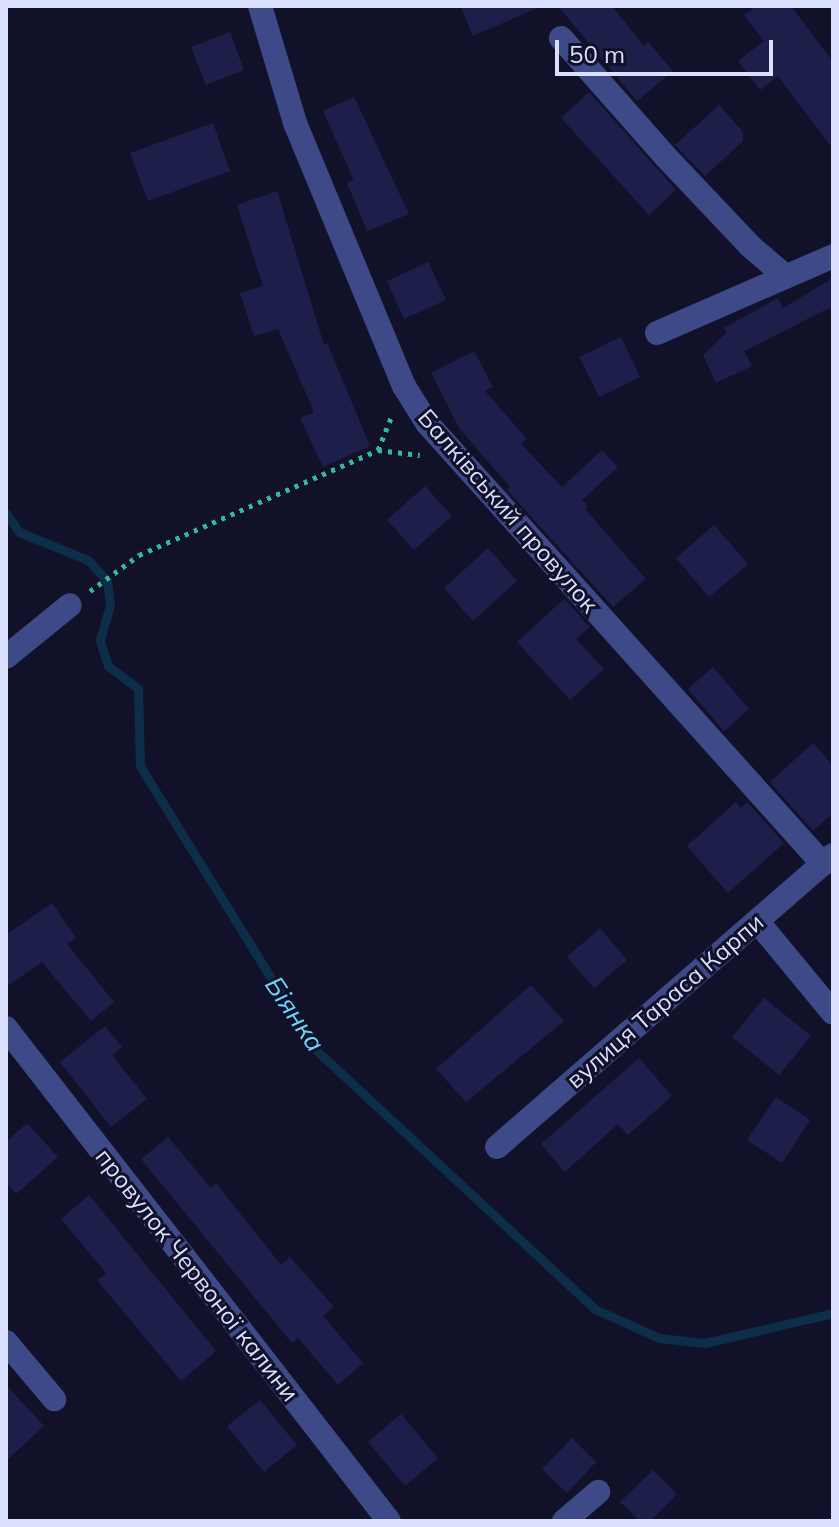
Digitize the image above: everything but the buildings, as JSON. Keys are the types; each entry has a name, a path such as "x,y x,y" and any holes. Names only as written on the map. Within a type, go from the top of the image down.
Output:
{"street":[{"name":"Балківський провулок","path":"260,6 295,123 404,386 427,423 828,860"},
{"path":"561,38 665,156 750,246 784,275"},
{"path":"657,333 833,256"},
{"path":"6,657 70,605"},
{"name":"вулиця Тараса Карпи","path":"497,1147 828,860"},
{"path":"757,921 833,1013"},
{"name":"провулок Червоної калини","path":"6,1028 389,1521"},
{"path":"6,1342 54,1399"},
{"path":"564,1521 598,1492"}],"path":[{"path":"70,605 139,555 378,450 404,386"}],"waterway":[{"name":"Біянка","path":"6,513 19,532 88,560 107,581 110,605 100,641 108,666 138,689 140,766 314,1048 595,1309 659,1338 705,1343 833,1313"}]}
